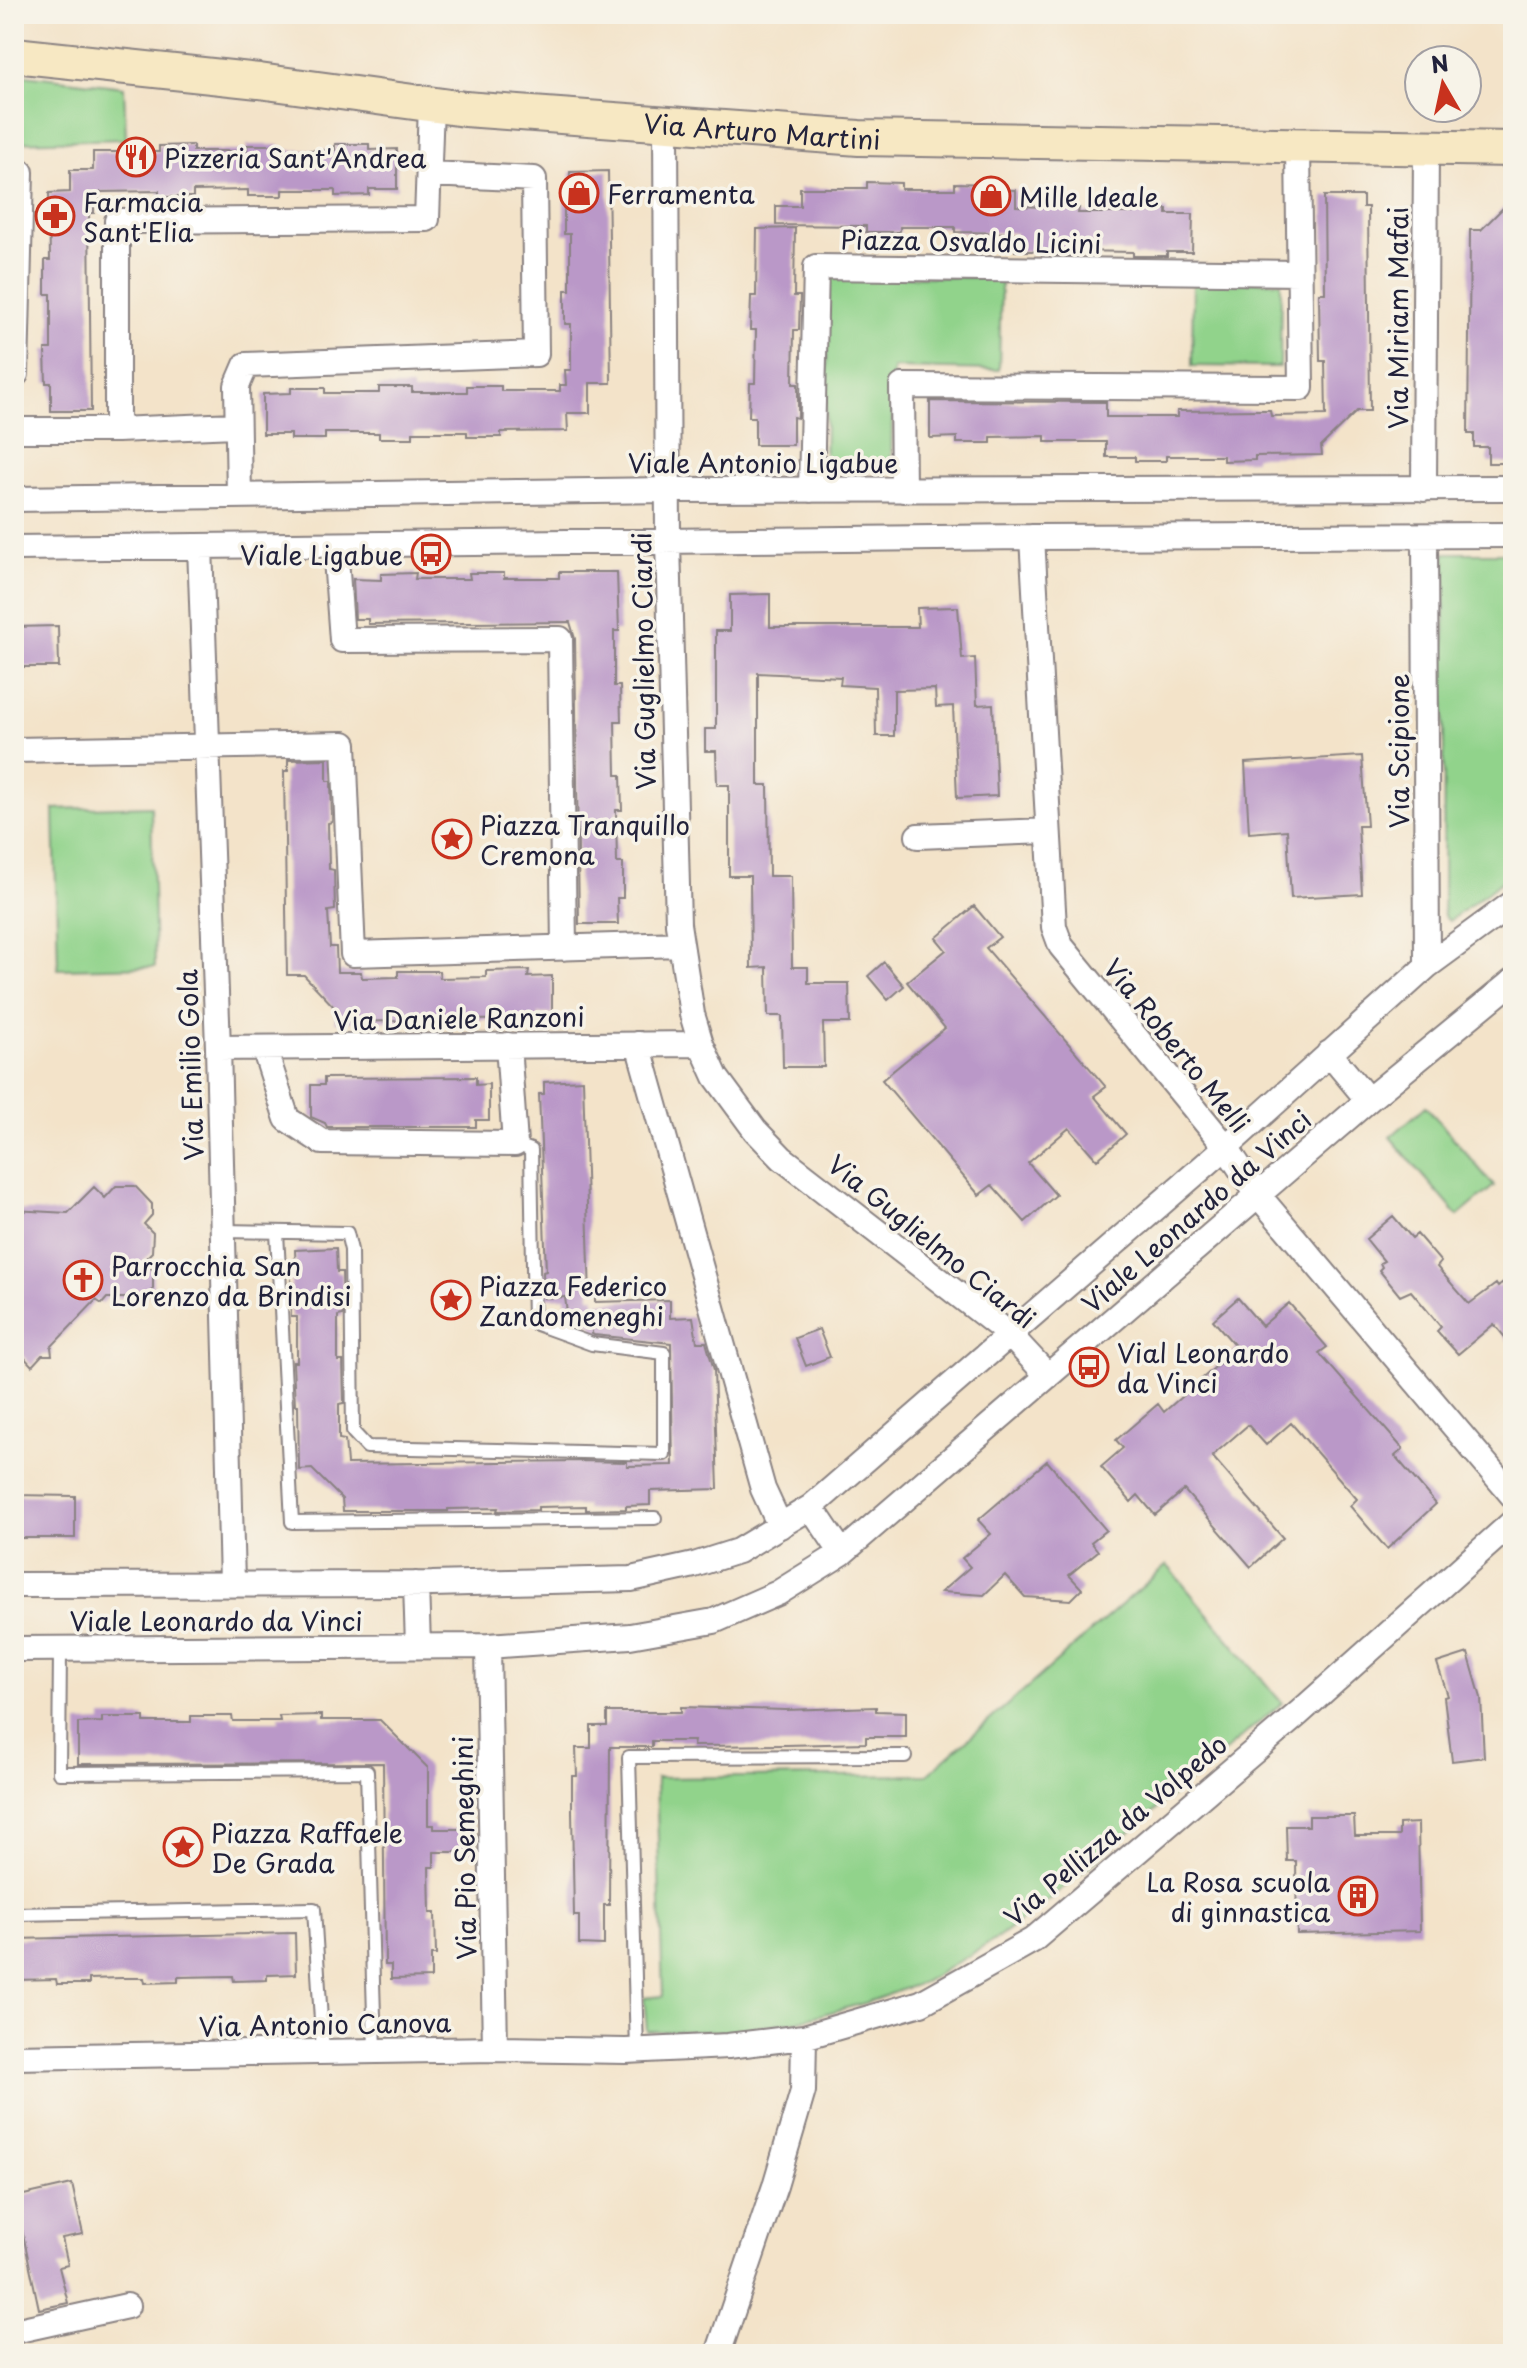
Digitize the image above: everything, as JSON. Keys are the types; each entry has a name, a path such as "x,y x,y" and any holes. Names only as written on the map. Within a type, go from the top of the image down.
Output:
{"street":[{"name":"Via Arturo Martini","path":"14,55 259,81 431,105 859,138 1513,149"},
{"path":"117,430 117,221 427,219 431,105"},
{"name":"Via Guglielmo Ciardi","path":"666,125 673,820 681,944 692,1014 701,1044 716,1077 755,1130 782,1158 1009,1334 1048,1376"},
{"path":"903,490 902,386 1301,388 1298,146"},
{"name":"Via Miriam Mafai","path":"1424,489 1426,147"},
{"path":"14,170 21,172 14,374"},
{"path":"239,496 235,425 237,386 246,365 536,354 534,179 430,174"},
{"name":"Piazza Osvaldo Licini","path":"811,490 816,267 1299,273"},
{"path":"14,430 235,425"},
{"name":"Viale Antonio Ligabue","path":"14,499 670,490 1513,488"},
{"path":"14,548 1513,535"},
{"name":"Via Scipione","path":"1425,536 1427,966"},
{"name":"Via Roberto Melli","path":"1032,537 1054,927 1061,946 1226,1147 1258,1195 1513,1496"},
{"path":"335,545 342,640 560,639 564,948"},
{"name":"Via Emilio Gola","path":"200,546 218,1048 232,1583"},
{"path":"14,750 344,744 353,954 681,944"},
{"path":"918,836 1048,831"},
{"name":"Viale Leonardo da Vinci","path":"14,1585 416,1584 631,1579 694,1565 738,1551 811,1507 1226,1147 1427,966 1513,903"},
{"name":"Viale Leonardo da Vinci","path":"14,1649 488,1646 630,1636 714,1621 778,1593 842,1553 1368,1100 1513,981"},
{"path":"638,1044 763,1489 780,1526"},
{"name":"Via Daniele Ranzoni","path":"218,1048 701,1044"},
{"path":"264,1048 287,1119 322,1142 515,1144 508,1045"},
{"path":"1329,1053 1368,1100"},
{"path":"811,1507 842,1553"},
{"name":"Via Pellizza da Volpedo","path":"637,2051 728,2046 804,2037 921,2003 1033,1940 1299,1713 1513,1522"},
{"path":"416,1584 418,1646"},
{"name":"Via Pio Semeghini","path":"488,1646 495,2049"},
{"path":"718,2354 775,2186 803,2091 804,2037"},
{"name":"Via Antonio Canova","path":"14,2057 495,2049 637,2051"},
{"path":"14,2331 127,2306"}],"lane":[{"path":"223,1231 347,1233 351,1250 353,1432 367,1447 664,1454 664,1353 592,1344 534,1323 531,1150 515,1144"},
{"path":"277,1232 292,1522 655,1518"},
{"path":"60,1649 59,1773 367,1771 375,2051"},
{"path":"637,2051 629,1757 905,1756"},
{"path":"14,1914 314,1909 323,2052"}],"green space":[{"path":"25,75 124,87 126,139 14,142 14,84"},
{"path":"829,275 1001,278 999,370 893,368 891,469 825,467"},
{"path":"1193,281 1281,282 1280,367 1192,366"},
{"path":"1445,553 1511,553 1513,873 1449,921 1444,916 1443,904"},
{"path":"151,806 155,967 58,969 54,809"},
{"path":"1426,1106 1494,1186 1458,1216 1390,1137"},
{"path":"1167,1565 1282,1703 1049,1900 995,1940 924,1982 865,2003 797,2021 727,2031 647,2031 644,1998 663,1996 656,1778 927,1775"}],"building":[{"path":"335,144 369,144 369,150 397,149 397,189 369,189 369,195 335,196 335,190 282,190 282,196 248,196 248,190 193,191 193,197 159,197 159,191 100,192 100,198 94,198 94,213 89,213 91,411 51,411 51,383 46,383 45,349 51,349 51,294 45,294 45,260 50,260 49,193 70,192 70,170 93,170 93,152 159,152 159,146 193,145 193,151 247,151 247,145 281,145 281,150 335,150"},
{"path":"608,171 611,383 590,383 590,413 567,413 568,431 501,432 501,437 467,437 467,432 413,432 413,438 379,438 379,433 325,433 325,439 291,439 291,434 263,434 263,394 291,393 291,388 325,388 325,393 379,393 379,387 412,387 412,392 467,392 467,386 501,386 501,391 560,391 560,385 566,385 565,370 571,370 571,324 565,324 565,290 570,290 570,234 564,234 564,200 569,200 570,172"},
{"path":"867,182 901,183 901,189 955,189 955,183 989,184 989,189 1016,190 1016,206 1079,208 1078,213 1133,213 1133,208 1167,209 1167,214 1193,214 1192,252 1167,252 1167,256 1078,251 1078,255 1044,255 1044,251 1015,251 1016,233 955,232 955,227 900,227 900,232 866,232 866,226 776,225 776,206 800,206 800,188 867,188"},
{"path":"1324,196 1363,196 1363,207 1368,207 1370,411 1357,411 1321,446 1322,455 1255,456 1255,460 1223,461 1223,456 1166,456 1166,461 1135,461 1135,457 1106,457 1106,442 1045,442 1045,436 991,437 991,443 957,443 957,437 930,438 930,401 1106,402 1106,417 1177,417 1177,411 1261,410 1270,410 1271,416 1326,415 1325,361 1320,361 1319,293 1325,293"},
{"path":"1513,198 1512,463 1488,463 1488,447 1474,447 1474,434 1468,434 1470,230 1481,230"},
{"path":"795,228 794,296 800,296 799,330 794,330 793,384 798,384 798,418 793,417 793,445 755,445 755,417 749,417 750,383 755,383 756,330 750,330 751,296 756,296 757,229"},
{"path":"559,572 617,572 619,631 614,631 614,686 620,686 621,721 615,721 616,775 621,775 622,810 616,810 617,863 623,863 623,898 617,898 618,924 579,924 575,639 570,622 368,624 368,619 355,619 353,579 381,580 381,574 416,573 415,579 470,579 469,573 504,573 504,578 559,578"},
{"path":"770,594 770,627 918,627 917,608 958,607 962,659 975,658 977,705 993,704 997,796 957,798 953,706 936,707 935,689 894,690 894,736 876,736 875,687 840,685 841,677 758,673 758,785 768,785 769,876 791,876 792,967 808,967 808,983 849,983 850,1023 823,1023 824,1067 783,1067 782,1016 768,1016 767,967 751,968 750,876 729,876 729,785 717,785 716,751 705,751 705,729 716,729 716,631 730,631 730,595"},
{"path":"58,626 59,667 14,667 14,627"},
{"path":"1362,756 1367,826 1358,826 1362,894 1291,898 1287,830 1249,833 1245,763"},
{"path":"327,759 332,822 328,823 329,869 334,870 335,910 328,911 330,947 336,947 337,972 361,972 362,978 398,977 398,971 439,971 440,978 486,977 486,971 529,970 528,977 552,976 552,1014 538,1014 539,1019 335,1022 335,1008 304,975 287,975 284,771 288,771 288,760"},
{"path":"974,906 1000,937 986,948 1106,1087 1094,1096 1126,1134 1097,1160 1069,1128 1028,1163 1056,1195 1025,1222 992,1185 979,1195 882,1080 945,1028 907,982 946,950 936,938"},
{"path":"884,962 904,986 888,1000 868,976"},
{"path":"476,1077 476,1085 489,1084 489,1120 476,1120 476,1127 327,1127 311,1117 311,1085 324,1085 324,1078"},
{"path":"583,1080 590,1297 595,1297 595,1302 670,1300 670,1318 693,1317 697,1342 706,1342 714,1370 718,1489 650,1491 650,1505 626,1506 626,1509 586,1510 586,1506 497,1511 498,1508 343,1511 342,1499 312,1469 299,1470 298,1405 295,1405 293,1362 297,1362 297,1317 291,1317 291,1274 296,1274 295,1250 336,1248 337,1272 342,1272 343,1315 338,1316 338,1361 343,1361 344,1403 339,1404 339,1439 345,1440 347,1464 581,1461 627,1462 627,1466 673,1465 671,1343 594,1335 592,1323 568,1321 565,1297 544,1298 543,1272 546,1271 539,1094 544,1094 544,1082"},
{"name":"Parrocchia San Lorenzo da Brindisi","path":"116,1186 135,1186 152,1204 152,1215 144,1224 153,1233 152,1252 143,1261 153,1270 153,1289 144,1298 107,1298 102,1304 96,1300 51,1347 52,1355 42,1355 32,1366 22,1355 14,1355 14,1210 68,1213 94,1187 105,1198"},
{"path":"1393,1216 1412,1238 1417,1234 1441,1262 1437,1267 1469,1304 1513,1275 1513,1347 1494,1324 1458,1354 1437,1331 1441,1327 1411,1291 1400,1296 1379,1270 1382,1267 1380,1263 1384,1261 1366,1239"},
{"path":"1238,1298 1262,1326 1289,1303 1327,1347 1319,1353 1403,1449 1395,1456 1436,1504 1387,1549 1350,1506 1357,1499 1291,1423 1266,1445 1248,1425 1212,1456 1283,1538 1251,1567 1184,1490 1155,1515 1138,1495 1131,1502 1101,1467 1123,1448 1116,1440 1158,1404 1164,1412 1237,1348 1213,1320"},
{"path":"819,1329 830,1357 806,1366 795,1338"},
{"path":"1047,1461 1106,1530 1091,1542 1098,1551 1069,1575 1082,1589 1071,1600 1025,1597 1005,1575 984,1595 941,1592 970,1567 962,1558 991,1534 978,1520"},
{"path":"14,1495 75,1496 75,1538 14,1538"},
{"path":"1468,1653 1481,1698 1484,1757 1452,1761 1444,1697 1448,1696 1437,1663"},
{"path":"681,1707 785,1710 876,1707 876,1711 906,1712 906,1737 866,1737 866,1743 693,1746 694,1741 652,1741 652,1747 610,1747 609,1905 604,1905 604,1945 579,1944 579,1916 574,1916 572,1811 572,1776 577,1776 576,1748 591,1748 591,1726 607,1726 607,1712 681,1712"},
{"path":"321,1715 321,1720 380,1720 428,1768 428,1825 434,1825 434,1829 473,1829 473,1852 434,1852 434,1867 429,1867 430,1913 435,1913 436,1955 431,1955 431,1978 391,1979 391,1965 385,1965 383,1763 78,1764 78,1723 102,1722 102,1717 144,1717 144,1722 191,1722 191,1716 232,1716 233,1721 280,1721 279,1716"},
{"name":"La Rosa scuola di ginnastica","path":"1309,1816 1354,1816 1355,1836 1399,1836 1399,1824 1418,1823 1420,1931 1297,1934 1296,1861 1287,1861 1286,1826 1309,1826"},
{"path":"295,1933 296,1974 267,1975 267,1980 234,1981 233,1976 178,1977 178,1982 145,1983 144,1978 122,1978 89,1979 89,1984 57,1984 56,1979 14,1980 14,1939"},
{"path":"72,2184 83,2234 62,2238 68,2265 59,2267 68,2303 39,2309 15,2197"}],"place":[{"name":"Pizzeria Sant'Andrea","path":"136,157"},
{"name":"Ferramenta","path":"579,193"},
{"name":"Mille Ideale","path":"991,196"},
{"name":"Farmacia Sant'Elia","path":"55,216"},
{"name":"Viale Ligabue","path":"431,554"},
{"name":"Piazza Tranquillo Cremona","path":"452,839"},
{"name":"Parrocchia San Lorenzo da Brindisi","path":"83,1280"},
{"name":"Piazza Federico Zandomeneghi","path":"451,1300"},
{"name":"Vial Leonardo da Vinci","path":"1089,1367"},
{"name":"Piazza Raffaele De Grada","path":"183,1847"},
{"name":"La Rosa scuola di ginnastica","path":"1358,1896"}]}
